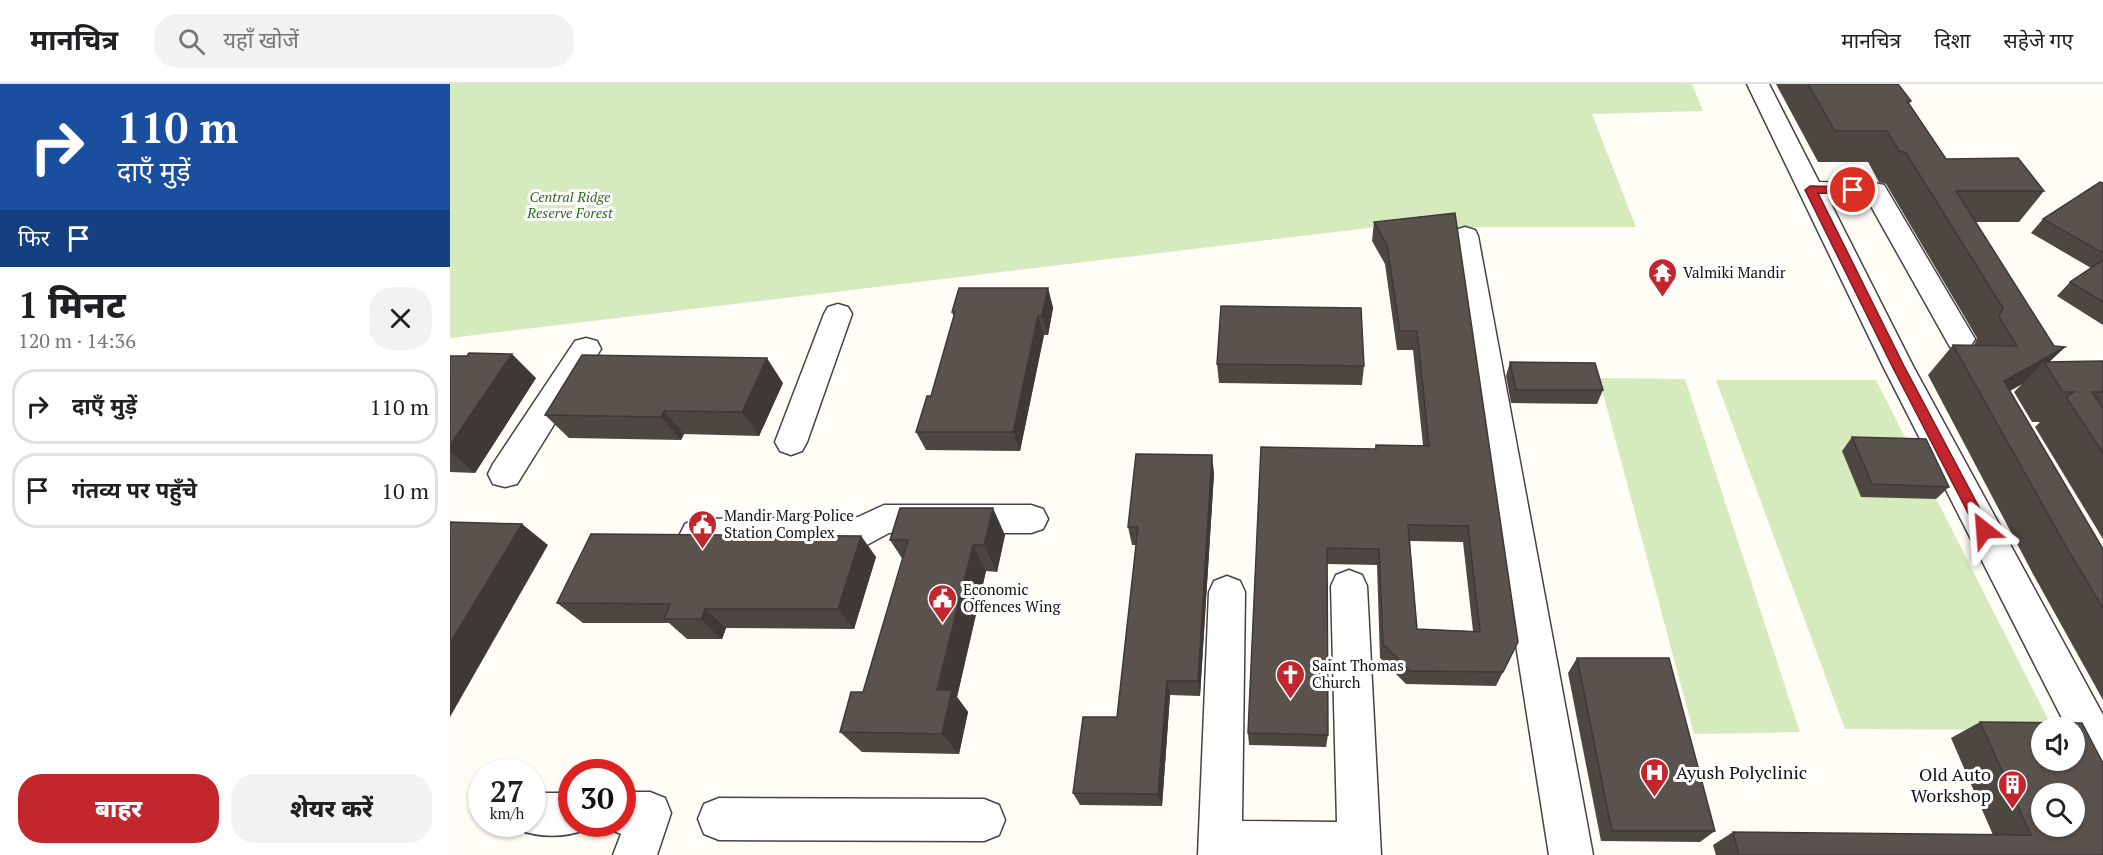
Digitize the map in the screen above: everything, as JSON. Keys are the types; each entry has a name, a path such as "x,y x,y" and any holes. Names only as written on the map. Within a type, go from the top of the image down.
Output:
{"street":[{"path":"1758,84 1898,366 2103,756"},
{"path":"1810,190 1875,191 1960,339"},
{"path":"1465,236 1571,855"},
{"path":"791,442 838,314"},
{"path":"505,474 586,349"},
{"path":"697,534 863,532 884,519 1031,519"},
{"path":"1227,592 1221,848 1358,850 1349,586"},
{"path":"635,855 650,813 636,813"},
{"path":"719,819 984,820"}],"green space":[{"name":"Central Ridge Reserve Forest","path":"450,84 1692,84 1703,111 1592,114 1636,227 1377,227 450,338"},
{"path":"1599,378 1685,379 1800,732 1694,734"},
{"path":"1716,380 1876,380 2047,717 2031,717 2031,730 1845,729"}],"building":[{"path":"1808,84 1898,84 1946,159 2018,158 2044,191 1956,191 2054,346 2065,347 2004,381 2103,549 2103,608 1953,345 2017,346 1999,317 2003,308 1906,153 1899,151 1887,131 1835,131"},
{"path":"2100,182 2103,183 2103,253 2043,219"},
{"path":"1455,213 1518,642 1503,672 1410,671 1383,644 1379,549 1327,548 1328,735 1248,733 1261,447 1376,449 1376,445 1429,446 1417,331 1400,331 1387,245 1374,222","holes":["1408,525 1468,526 1480,632 1417,629"]},
{"path":"2103,260 2103,302 2070,282"},
{"path":"959,288 1048,288 1042,316 1038,316 1013,432 916,432 927,396 931,396 955,312 952,312"},
{"path":"1221,306 1361,308 1364,366 1217,364"},
{"path":"469,353 512,354 450,445 450,356 467,356"},
{"path":"582,355 767,358 742,412 664,411 661,417 545,415"},
{"path":"2103,361 2103,392 2092,392 2103,408 2103,453 2066,397 2074,392 2063,392 2044,362"},
{"path":"1510,362 1595,363 1603,390 1516,390"},
{"path":"1852,437 1926,439 1949,487 1872,484"},
{"path":"1136,454 1212,455 1198,681 1167,681 1158,794 1073,793 1083,717 1117,717 1138,527 1128,527"},
{"path":"900,508 993,508 984,545 973,545 937,690 952,690 942,734 840,732 851,692 863,692 908,540 890,540"},
{"path":"450,522 522,524 450,643"},
{"path":"591,534 861,536 838,609 705,609 701,619 664,619 670,604 557,603"},
{"path":"1577,658 1669,658 1715,831 1612,831"},
{"path":"1980,722 2031,722 2031,771 2085,771 2085,729 2103,763 2103,855 1739,855 1733,832 2031,835"}],"place":[{"name":"Valmiki Mandir","path":"1662,298"},
{"name":"Mandir Marg Police Station Complex","path":"703,550"},
{"name":"Economic Offences Wing","path":"942,624"},
{"name":"Saint Thomas Church","path":"1291,700"},
{"name":"Ayush Polyclinic","path":"1655,798"},
{"name":"Old Auto Workshop","path":"2012,810"}],"route":[{"path":"1853,190 1810,190 1898,366 1984,530"}]}
